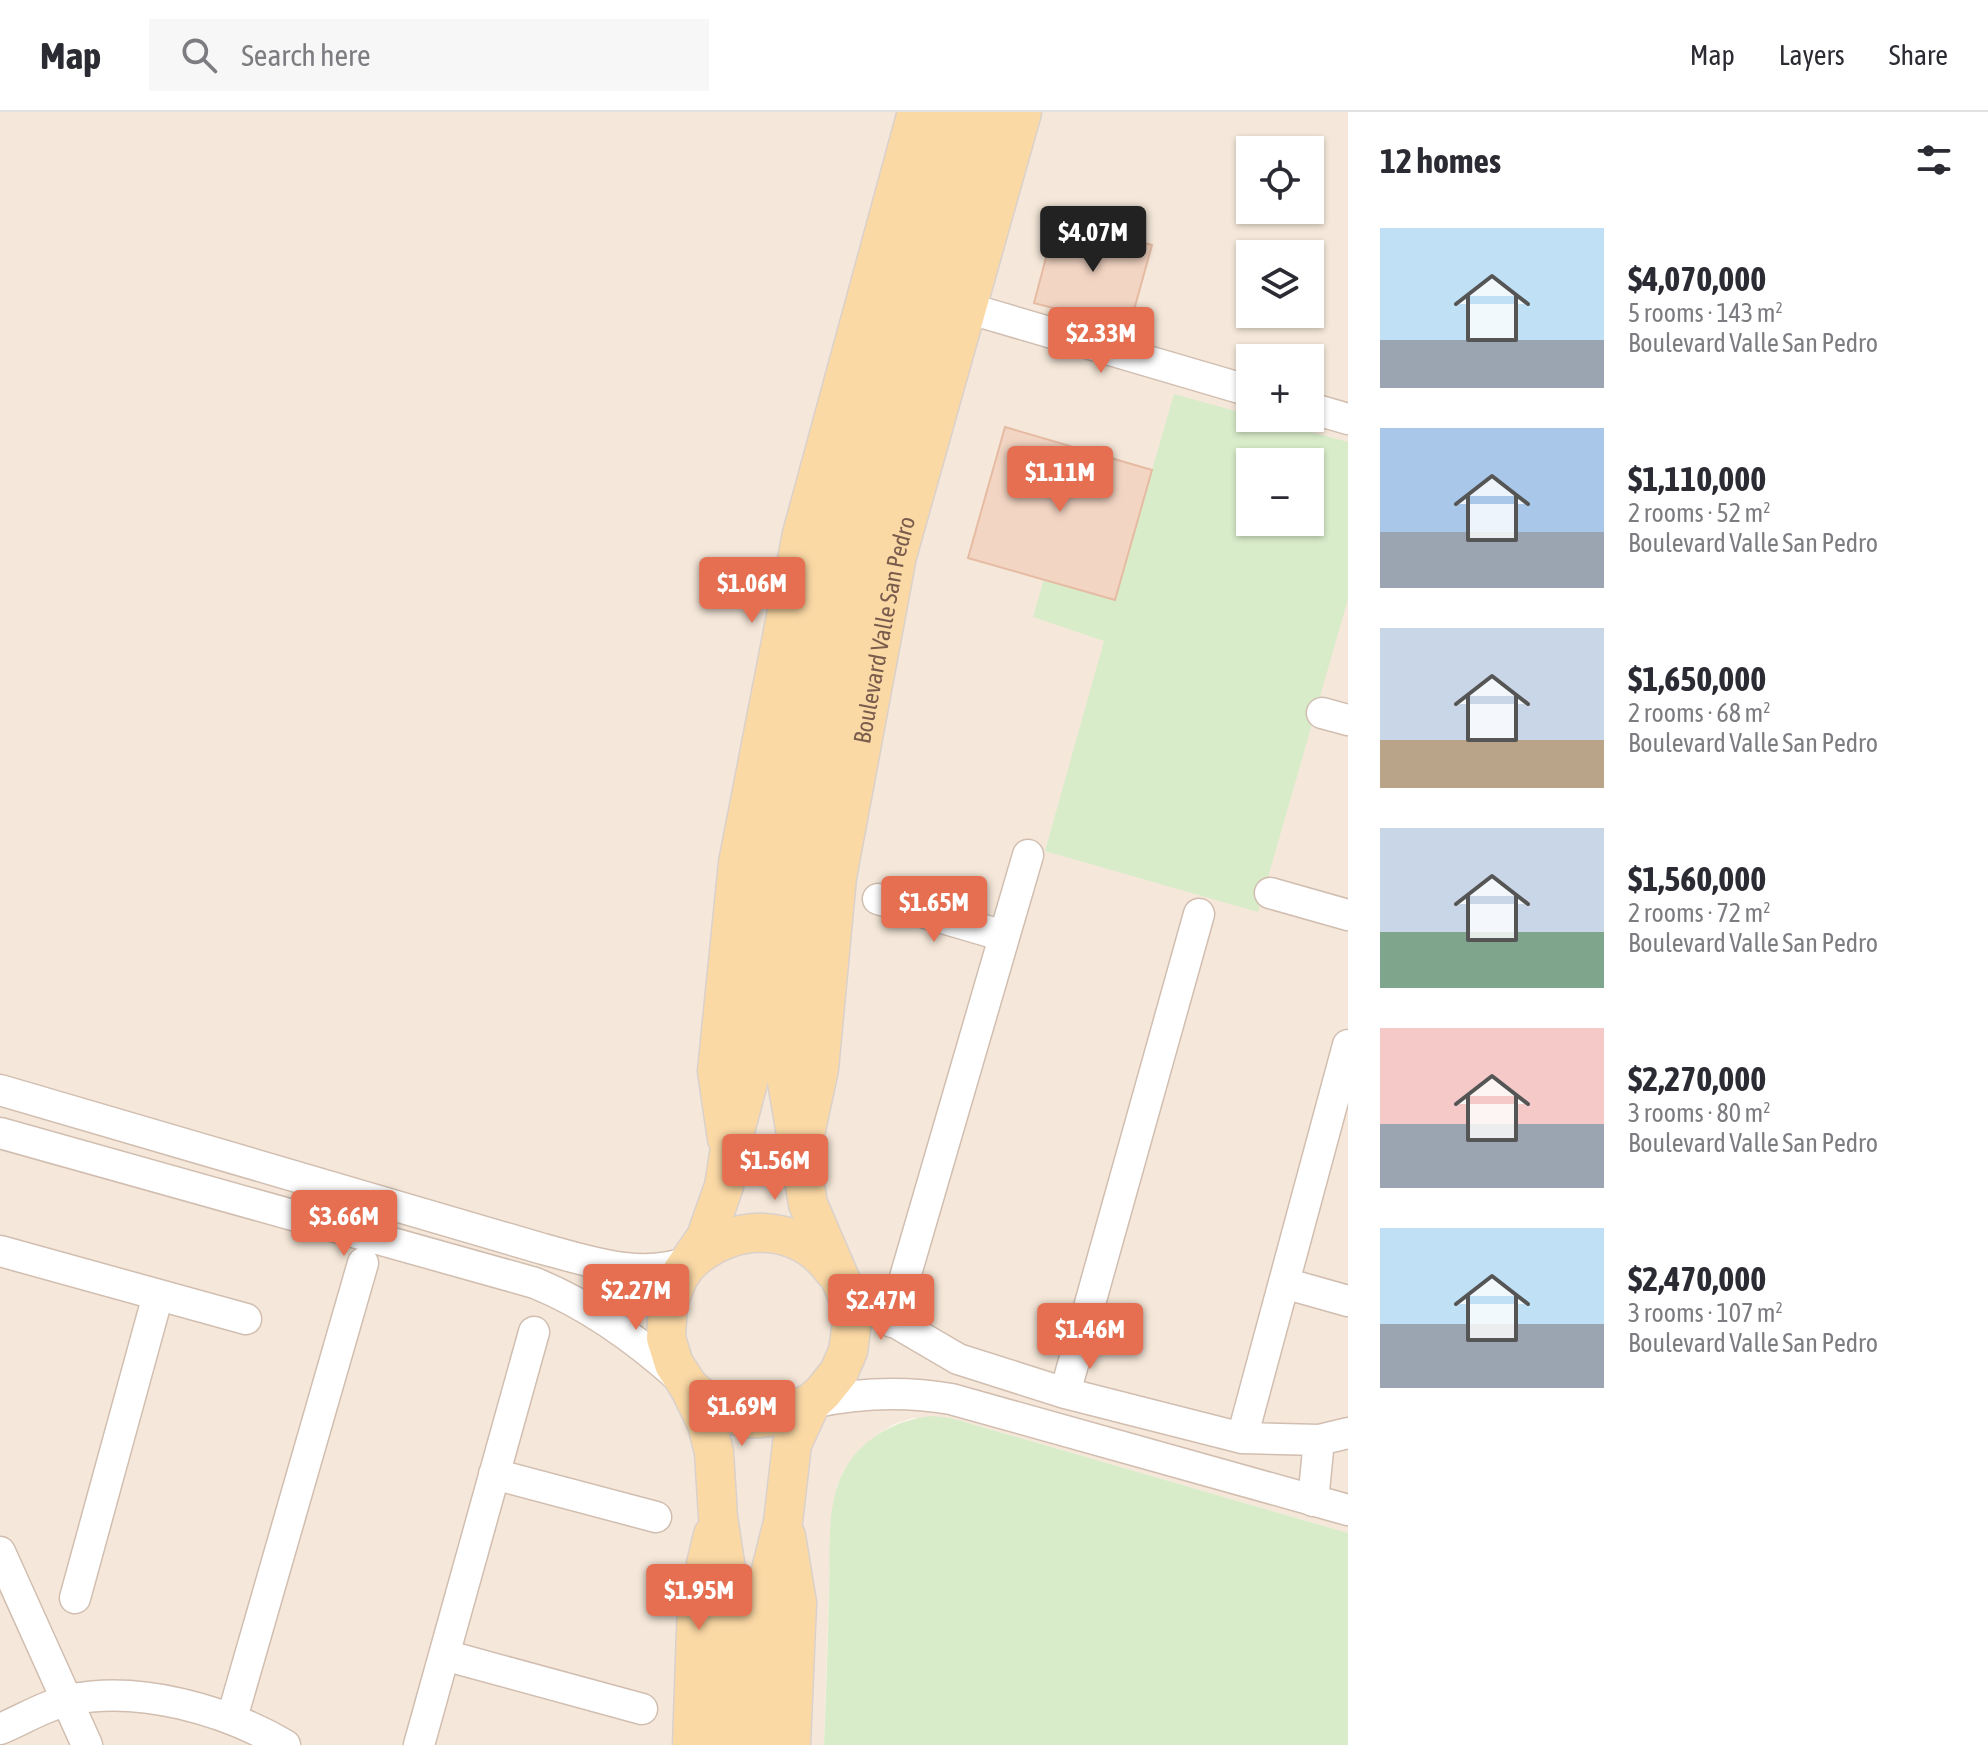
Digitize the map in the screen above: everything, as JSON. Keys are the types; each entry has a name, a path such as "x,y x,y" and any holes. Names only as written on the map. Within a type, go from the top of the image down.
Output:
{"main road":[{"path":"729,1154 717,1071 738,863 802,534 917,112"},
{"path":"725,1745 731,1602 718,1517 714,1452 707,1424 674,1364 666,1338 668,1304 678,1278 706,1237 724,1186 729,1154 751,1071 771,866 833,542 953,112"},
{"name":"Boulevard Valle San Pedro","path":"758,1745 763,1602 783,1522 792,1444 811,1403 839,1372 848,1351 852,1323 842,1282 808,1204 800,1158 819,1069 837,877 879,570 989,112"},
{"name":"Boulevard Valle San Pedro","path":"879,570 967,308 1022,112"},
{"path":"691,1261 704,1249 725,1238 761,1231 782,1234 803,1242 825,1259 842,1282"},
{"path":"689,1387 720,1410 757,1419 781,1416 811,1403"},
{"path":"692,1745 697,1602 718,1517"},
{"name":"Boulevard Valle San Pedro","path":"783,1522 797,1603 791,1745"}],"street":[{"path":"967,308 1236,387"},
{"path":"1324,412 1348,419"},
{"path":"892,1322 1028,855"},
{"path":"1270,893 1348,915"},
{"path":"878,899 1004,936"},
{"path":"1065,1393 1199,914"},
{"path":"1242,1438 1284,1283 1340,1107 1348,1045"},
{"path":"0,1090 543,1249 619,1268 645,1271 671,1268 691,1261"},
{"path":"0,1133 535,1283 583,1307 661,1361 689,1387"},
{"path":"0,1251 246,1319"},
{"path":"232,1718 363,1263"},
{"path":"842,1282 863,1302 892,1322 958,1359 1065,1393 1242,1438 1334,1436 1313,1501"},
{"path":"1284,1283 1348,1301"},
{"path":"75,1598 158,1295"},
{"path":"419,1745 534,1332"},
{"path":"811,1403 838,1397 906,1394 951,1399 1348,1510"},
{"path":"494,1474 656,1517"},
{"path":"0,1552 87,1745"},
{"path":"444,1655 642,1709"},
{"path":"0,1729 67,1701 99,1697 132,1698 201,1709 232,1718 285,1745"}],"shaded area":[{"path":"0,112 1348,112 1348,1533 951,1418 913,1418 894,1424 877,1435 846,1467 837,1486 831,1528 824,1745 0,1745"}],"green space":[{"path":"1174,394 1236,411 1236,432 1311,432 1348,442 1348,599 1258,912 1045,851 1104,641 1033,617 1044,579 1115,599"},
{"path":"931,1416 951,1418 1348,1533 1348,1745 824,1745 830,1528 834,1497 852,1458 871,1439 906,1421"}],"building":[{"path":"1056,220 1152,245 1129,328 1034,303"},
{"path":"1005,427 1152,470 1115,600 968,558"}]}
